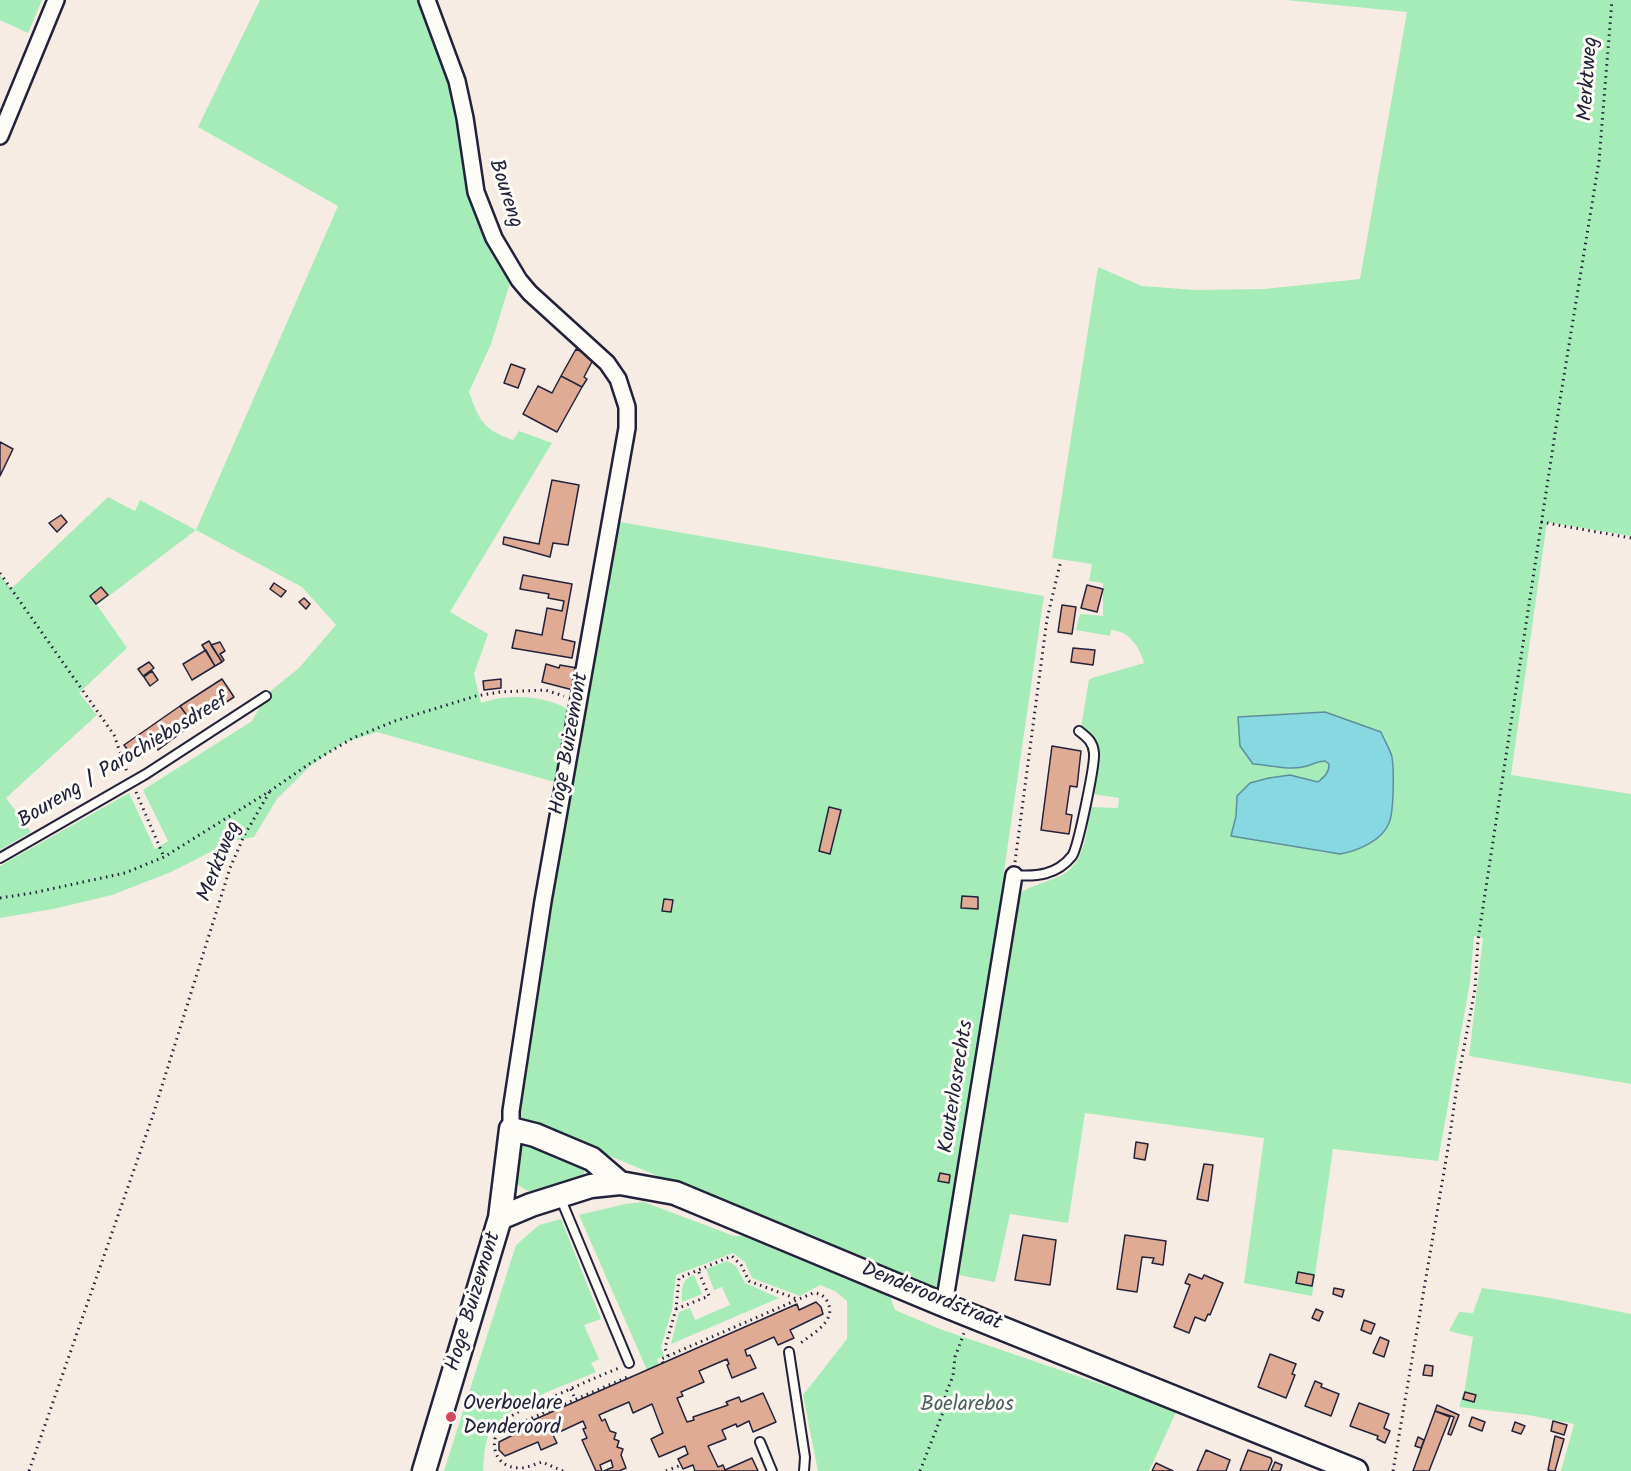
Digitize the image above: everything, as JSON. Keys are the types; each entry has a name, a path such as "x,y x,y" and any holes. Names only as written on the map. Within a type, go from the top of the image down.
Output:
{"street":[{"path":"0,136 56,0"},
{"name":"Boureng","path":"426,0 457,81 476,192 494,238 530,293 607,363"},
{"name":"Hoge Buizemont","path":"424,1471 500,1218 511,1130 511,1111 543,900 627,428 627,408 623,393 618,379 607,363"},
{"name":"Kouterlosrechts","path":"944,1305 1014,876"},
{"path":"511,1130 535,1135 592,1159 620,1183"},
{"name":"Denderoordstraat","path":"500,1218 591,1186 620,1183 675,1193 944,1305 1356,1471"}],"lane":[{"name":"Boureng / Parochiebosdreef","path":"0,858 131,783 266,696"},
{"path":"1014,876 1038,877 1058,869 1073,855 1079,837 1094,755 1091,740 1079,731"},
{"path":"559,1196 629,1363"},
{"path":"789,1352 805,1457 804,1471"},
{"path":"760,1442 772,1471"}],"path":[{"name":"Merktweg","path":"1393,1471 1475,989 1478,940 1541,522 1599,161 1612,0"},
{"path":"1541,522 1631,538"},
{"path":"1014,876 1047,619 1061,560"},
{"path":"0,573 114,735 131,783"},
{"path":"0,898 125,873 164,857 353,738 395,721 476,696 516,691 545,690 579,701"},
{"name":"Merktweg","path":"29,1471 152,1118 230,868 244,836 270,791"},
{"path":"141,803 164,857"},
{"path":"668,1356 665,1348 676,1309 679,1278 732,1256 741,1265 748,1281 798,1300"},
{"path":"676,1309 709,1296 698,1270"},
{"path":"663,1363 662,1359 668,1356 813,1293 818,1293 827,1301 830,1311 827,1321 789,1352"},
{"path":"920,1471 943,1412 946,1393 953,1376 955,1357 969,1314"},
{"path":"563,1471 542,1462 521,1468 502,1463 497,1457 493,1442 495,1435 508,1419 521,1411 629,1363"},
{"path":"508,1419 511,1427 634,1374"},
{"path":"571,1389 575,1399"},
{"path":"666,1471 681,1464"}],"green space":[{"path":"0,0 42,0 28,33 0,20"},
{"path":"260,0 419,0 441,60 452,101 473,208 501,268 511,280 491,344 469,392 479,417 495,432 513,440 519,431 552,443 450,612 488,634 474,674 481,703 503,698 528,697 552,702 572,712 558,783 377,732 343,743 309,767 277,799 254,837 232,841 171,872 112,895 53,909 0,918 0,866 129,793 155,849 168,841 143,790 252,721 268,693 299,668 336,625 302,587 196,530 338,206 198,127"},
{"path":"1286,0 1631,0 1631,536 1547,522 1511,775 1631,794 1631,1084 1469,1056 1483,938 1474,936 1470,982 1438,1161 1333,1149 1312,1296 1244,1283 1264,1138 1085,1113 1068,1223 1010,1214 995,1282 959,1275 1015,896 1058,877 1074,865 1083,847 1090,807 1118,808 1119,798 1092,794 1098,767 1098,747 1095,739 1081,728 1089,679 1144,663 1133,641 1118,631 1111,630 1110,636 1076,630 1080,614 1103,616 1103,583 1089,581 1092,564 1052,558 1098,267 1142,286 1196,290 1264,289 1360,279 1407,12","holes":["1238,717 1393,785 1389,823 1326,853 1283,843 1231,836 1236,816 1237,796 1250,783 1305,779 1318,782 1326,774 1329,764 1325,761 1288,767 1253,764 1240,746"]},
{"path":"108,497 135,511 140,500 196,530 97,605 127,648 79,693 97,715 6,798 31,832 0,850 0,575 11,589"},
{"path":"620,522 1044,596 969,1112 936,1291 518,1118 564,819 590,670"},
{"path":"528,1144 585,1168 584,1174 578,1179 531,1192 524,1189 517,1181 516,1166 518,1152 522,1146"},
{"name":"Boelarebos","path":"644,1202 734,1236 755,1236 890,1296 895,1310 940,1329 1177,1410 1149,1471 818,1471 803,1395 847,1339 847,1301 835,1291 820,1285 800,1296 752,1278 745,1262 733,1253 676,1275 672,1310 661,1347 664,1356 657,1359 659,1365 647,1370 579,1215"},
{"path":"561,1219 601,1319 584,1325 599,1359 591,1363 596,1372 536,1397 497,1423 487,1438 483,1471 444,1471 516,1245 539,1225"},
{"path":"727,1261 736,1266 745,1283 779,1298 671,1344 679,1312 690,1308 695,1320 730,1305 722,1287 714,1290 706,1269"},
{"path":"694,1275 702,1294 682,1302 684,1282"},
{"path":"1482,1288 1545,1297 1631,1314 1631,1471 1561,1471 1574,1424 1528,1415 1459,1407 1465,1388 1473,1337 1449,1331 1459,1312 1473,1313"}],"water":[{"path":"1325,712 1381,732 1392,757 1393,771 1392,810 1386,829 1368,844 1340,854 1231,836 1236,816 1237,796 1250,783 1290,775 1318,782 1326,774 1329,764 1322,761 1294,768 1253,764 1240,746 1238,717"}],"building":[{"path":"576,349 594,358 584,377 587,379 582,387 561,376"},
{"path":"511,364 525,369 518,388 504,383"},
{"path":"561,376 582,387 557,432 523,414 538,386 552,393"},
{"path":"0,442 13,449 0,476"},
{"path":"552,480 579,485 568,545 553,543 550,557 503,544 504,537 539,544"},
{"path":"61,515 67,522 57,532 49,523"},
{"path":"523,575 572,584 562,639 575,642 572,658 512,648 516,630 542,635 547,608 562,611 564,601 548,598 549,594 520,589"},
{"path":"274,583 286,591 281,597 270,589"},
{"path":"1087,585 1103,589 1097,612 1081,608"},
{"path":"101,587 108,595 96,604 90,596"},
{"path":"304,598 310,604 306,609 299,602"},
{"path":"1062,605 1076,607 1072,634 1058,632"},
{"path":"209,641 222,662 215,666 202,645"},
{"path":"220,642 225,651 220,654 224,660 222,662 211,645"},
{"path":"1073,648 1095,650 1093,665 1071,662"},
{"path":"206,650 215,666 192,680 183,664"},
{"path":"149,662 154,668 143,676 138,669"},
{"path":"546,664 559,668 560,665 577,668 573,690 542,682"},
{"path":"152,671 158,680 150,686 144,677"},
{"path":"222,679 234,697 193,724 180,706"},
{"path":"501,679 501,688 484,690 483,681"},
{"path":"180,706 193,724 158,750 155,745 134,758 124,745"},
{"path":"1052,746 1081,751 1077,787 1070,786 1066,814 1072,815 1069,834 1041,830"},
{"path":"829,807 841,810 830,854 819,851"},
{"path":"962,896 978,897 978,909 961,908"},
{"path":"664,899 673,900 671,912 662,911"},
{"path":"1136,1142 1148,1144 1145,1160 1134,1158"},
{"path":"1204,1164 1213,1165 1208,1201 1197,1199"},
{"path":"940,1173 950,1175 949,1183 938,1181"},
{"path":"1023,1235 1056,1240 1050,1285 1015,1280"},
{"path":"1125,1235 1166,1241 1163,1265 1152,1263 1154,1258 1142,1257 1137,1292 1117,1289"},
{"path":"1298,1272 1314,1275 1312,1286 1296,1283"},
{"path":"1189,1274 1202,1279 1204,1275 1223,1283 1210,1315 1208,1314 1205,1321 1195,1317 1189,1333 1174,1327 1190,1285 1185,1283"},
{"path":"1334,1288 1344,1290 1342,1297 1333,1294"},
{"path":"816,1302 823,1314 790,1330 794,1338 778,1345 774,1337 745,1350 756,1368 732,1378 727,1359 699,1371 704,1382 681,1392 683,1396 677,1398 687,1422 694,1420 693,1417 728,1405 726,1402 739,1397 741,1402 763,1393 776,1422 753,1432 749,1421 737,1427 736,1424 722,1430 726,1439 708,1446 718,1467 723,1465 725,1470 752,1458 758,1471 695,1471 693,1465 683,1469 678,1459 688,1454 685,1446 659,1457 651,1439 663,1433 652,1404 633,1413 629,1402 599,1415 602,1421 605,1419 610,1431 616,1433 614,1439 619,1441 617,1447 623,1449 621,1455 626,1468 619,1471 604,1471 613,1467 611,1460 600,1465 602,1471 596,1471 582,1440 587,1438 583,1429 586,1428 583,1421 553,1435 557,1443 541,1450 538,1442 505,1456 499,1450 499,1442 515,1434 513,1429 797,1304 799,1310"},
{"path":"1316,1309 1323,1312 1319,1321 1312,1318"},
{"path":"1364,1320 1375,1324 1371,1334 1361,1330"},
{"path":"1380,1337 1389,1341 1384,1357 1373,1353"},
{"path":"1270,1354 1296,1364 1292,1374 1295,1375 1286,1398 1258,1387"},
{"path":"1425,1365 1433,1366 1432,1376 1423,1375"},
{"path":"1315,1381 1322,1384 1321,1387 1339,1394 1331,1416 1305,1406"},
{"path":"1465,1392 1476,1395 1474,1402 1463,1399"},
{"path":"1359,1403 1389,1414 1384,1428 1390,1431 1385,1443 1377,1439 1378,1436 1350,1426"},
{"path":"1437,1405 1459,1415 1451,1435 1448,1434 1454,1417 1435,1411"},
{"path":"1435,1411 1450,1417 1429,1471 1413,1471"},
{"path":"1472,1417 1485,1422 1482,1431 1469,1426"},
{"path":"1553,1421 1567,1425 1564,1435 1551,1431"},
{"path":"1515,1422 1525,1426 1521,1434 1512,1431"},
{"path":"1555,1436 1564,1439 1555,1471 1552,1471 1548,1470"},
{"path":"1418,1437 1424,1440 1421,1448 1415,1446"},
{"path":"1206,1450 1230,1460 1226,1471 1197,1471"},
{"path":"1248,1450 1271,1458 1268,1471 1240,1471"},
{"path":"1275,1462 1282,1465 1280,1471 1271,1471"},
{"path":"1156,1463 1173,1471 1152,1471"}],"place":[{"name":"Overboelare Denderoord","path":"451,1417"}]}
